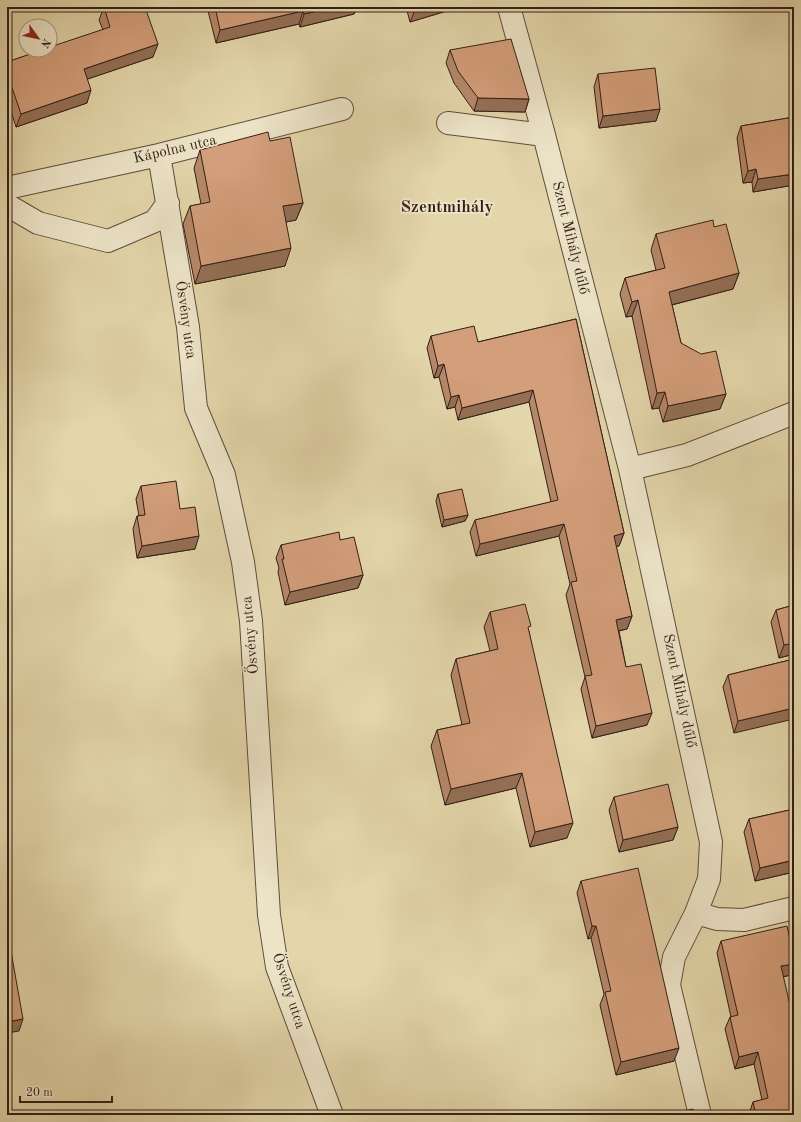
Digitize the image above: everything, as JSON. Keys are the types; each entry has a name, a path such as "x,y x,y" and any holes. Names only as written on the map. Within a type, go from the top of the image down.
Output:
{"street":[{"name":"Szent Mihály dűlő","path":"509,7 630,469 712,842 709,879 696,913 674,957 669,985 700,1115"},
{"name":"Kápolna utca","path":"7,188 159,155 342,109"},
{"path":"448,123 544,136"},
{"name":"Ösvény utca","path":"159,155 188,328 196,408 224,475 243,562 251,621 269,915 277,967 332,1115"},
{"path":"7,205 38,223 108,241 155,221 168,203"},
{"path":"630,469 687,454 794,413"},
{"path":"696,913 717,919 744,920 794,908"}],"building":[{"path":"104,7 145,7 158,44 84,69 91,90 21,114 7,73 7,62 19,58 58,58 58,44 110,27"},
{"path":"215,7 336,7 304,14 303,11 220,30"},
{"path":"414,7 424,7 415,10"},
{"path":"511,39 529,99 478,98 458,71 450,50"},
{"path":"655,68 660,109 603,116 598,74"},
{"path":"794,117 794,174 758,179 756,169 748,171 741,126"},
{"path":"268,132 270,141 290,137 303,203 283,206 291,248 201,266 190,206 210,202 200,150"},
{"path":"713,220 714,227 726,224 739,273 669,292 681,343 701,354 716,351 726,394 668,406 665,392 657,393 638,300 632,302 625,278 665,268 656,234"},
{"path":"576,319 624,533 614,536 632,616 616,620 626,667 641,664 652,713 596,726 585,676 592,675 571,582 577,581 564,524 480,544 475,520 558,500 533,390 462,408 459,395 451,397 444,364 438,366 431,336 474,326 478,342"},
{"path":"176,481 180,509 195,507 199,536 142,546 137,516 145,515 141,486"},
{"path":"462,489 468,515 444,520 438,494"},
{"path":"339,532 340,540 354,537 363,575 290,592 282,559 284,559 281,545"},
{"path":"525,604 531,626 528,627 573,823 535,832 522,773 451,789 437,730 470,723 456,659 498,649 490,612"},
{"path":"794,605 794,643 784,645 776,610"},
{"path":"794,659 794,708 738,721 728,675"},
{"path":"668,784 678,827 623,840 614,797"},
{"path":"794,809 794,860 760,868 749,819"},
{"path":"638,868 679,1048 621,1062 605,992 611,991 596,926 592,926 581,881"},
{"path":"787,926 794,964 781,966 794,1023 794,1115 756,1115 753,1102 768,1098 758,1052 739,1057 730,1017 738,1015 721,941"},
{"path":"7,929 23,1019 7,1022"},
{"path":"693,1109 694,1115 665,1115"}],"district":[{"name":"Szentmihály","path":"447,207"}]}
